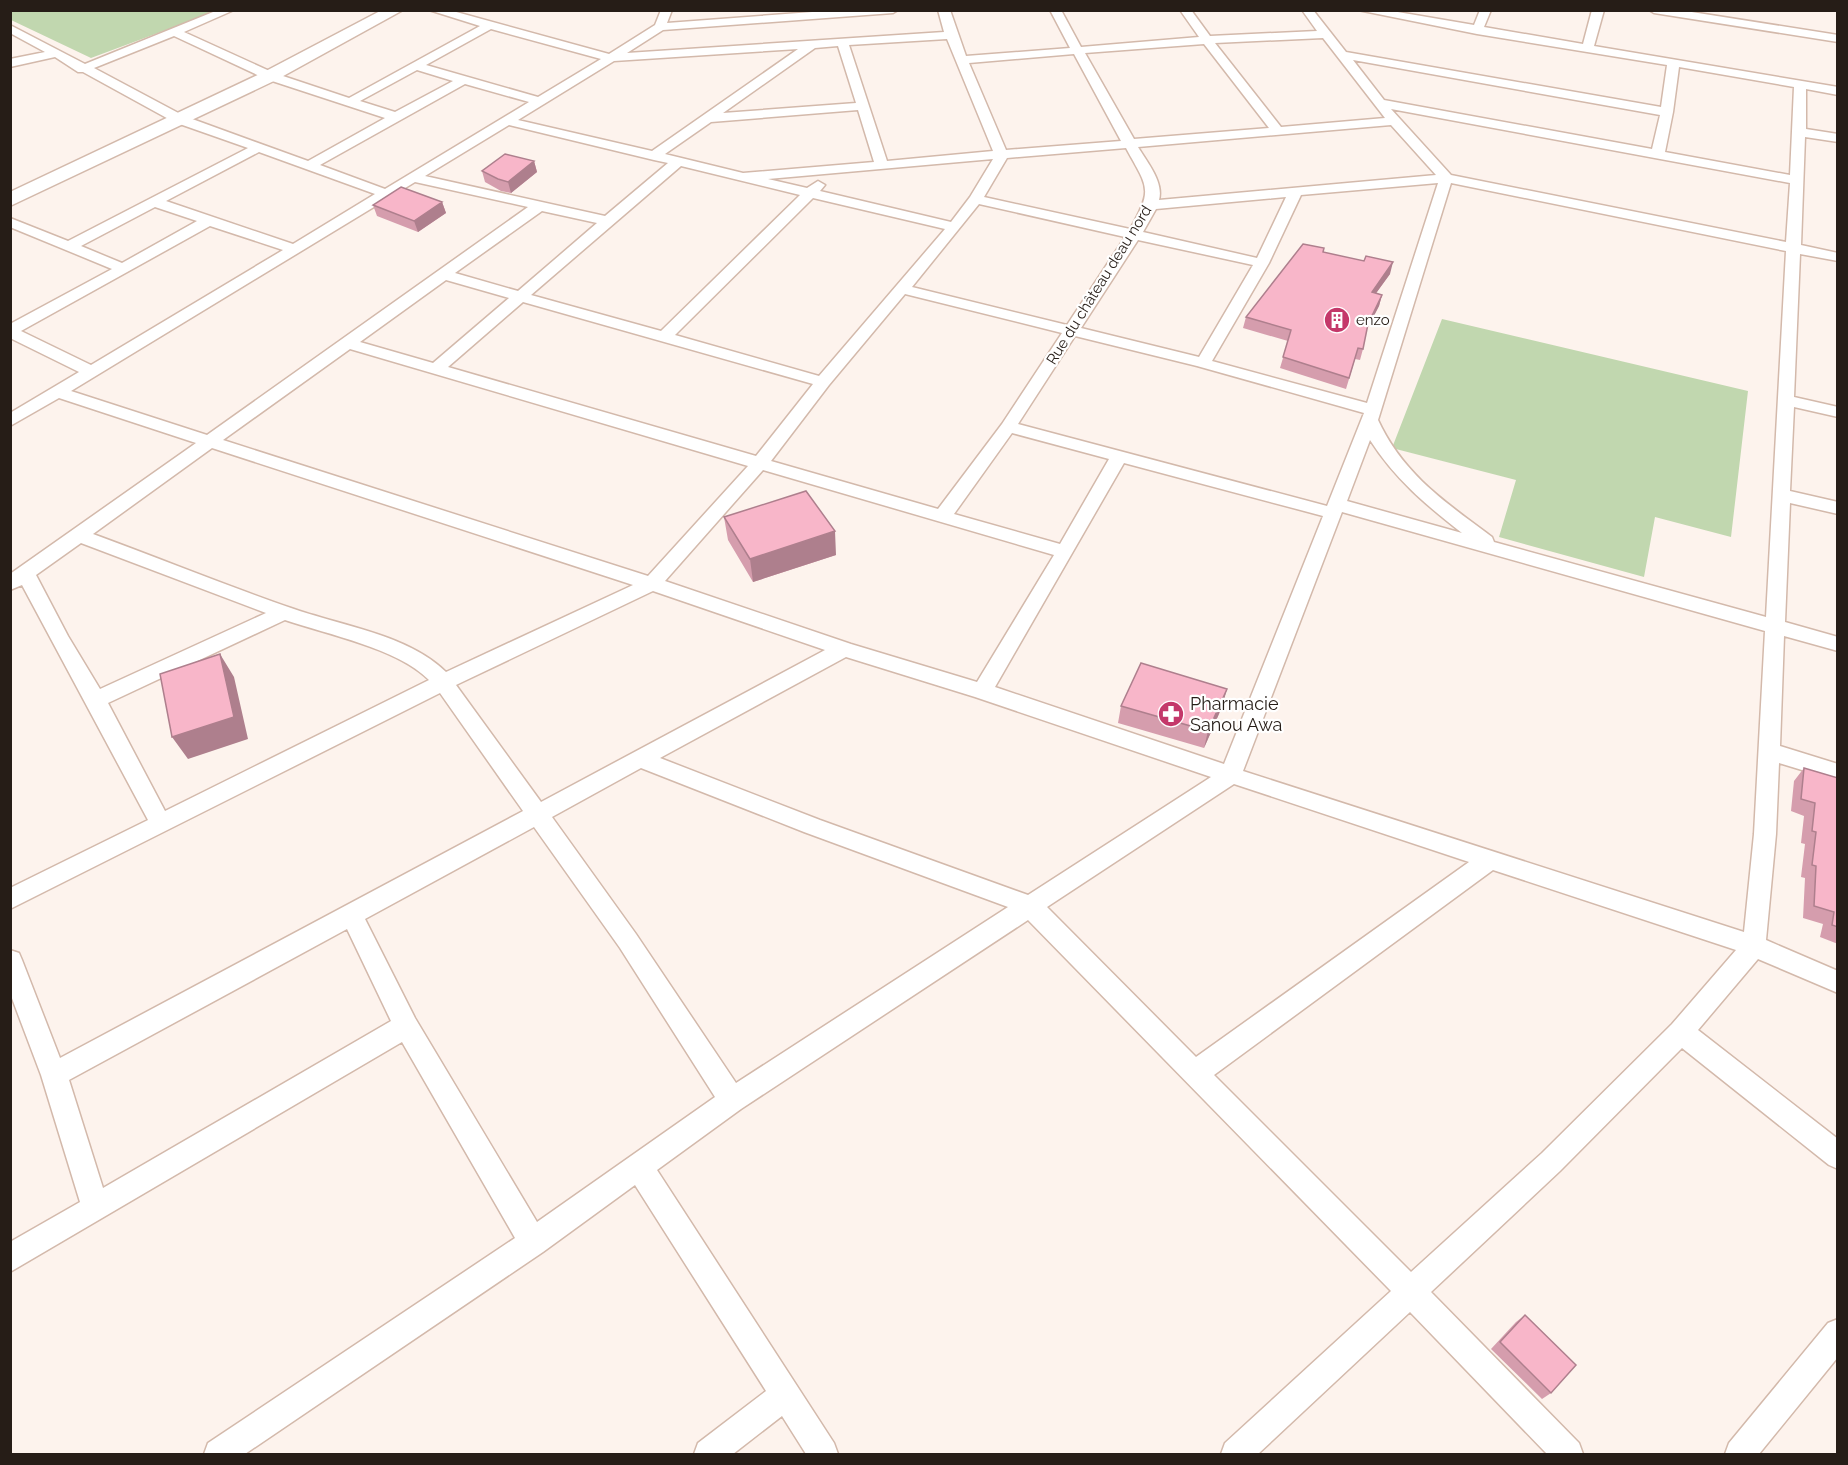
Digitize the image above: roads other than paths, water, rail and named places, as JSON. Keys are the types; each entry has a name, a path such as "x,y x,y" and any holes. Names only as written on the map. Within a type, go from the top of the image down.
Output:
{"main road":[{"path":"10,200 270,76 395,10"}],"street":[{"path":"82,69 229,10"},
{"path":"434,10 611,58 951,35"},
{"path":"660,27 667,10"},
{"path":"10,421 660,27 893,10"},
{"path":"944,10 951,35 1002,156"},
{"name":"Rue du château deau nord","path":"942,517 1008,427 1135,233 1151,205 1154,194 1150,180 1131,144 1101,95 1055,10"},
{"path":"1185,10 1278,131"},
{"path":"1307,10 1394,121 1446,178"},
{"path":"1363,10 1838,91"},
{"path":"1477,31 1486,10"},
{"path":"1587,50 1599,10"},
{"path":"1654,10 1838,39"},
{"path":"351,102 488,26"},
{"path":"10,28 82,69 179,119 387,194"},
{"path":"174,32 270,76 396,117"},
{"path":"962,60 1207,40 1324,34"},
{"path":"843,44 861,106 882,165"},
{"path":"654,156 810,46"},
{"path":"10,63 56,53"},
{"path":"1343,56 1667,112"},
{"path":"1658,154 1667,112 1673,64"},
{"path":"415,66 539,102"},
{"path":"309,166 463,81"},
{"path":"1236,1455 1551,1162 1681,1032 1754,946 1765,834 1800,85"},
{"path":"1380,103 1797,180"},
{"path":"707,118 861,106"},
{"path":"507,121 954,227"},
{"path":"743,177 1394,121"},
{"path":"1799,132 1838,138"},
{"path":"69,246 258,148"},
{"path":"10,899 443,682 652,584 760,463 823,382 954,227 976,199 1002,156"},
{"path":"436,369 678,162"},
{"path":"665,336 832,170"},
{"path":"414,178 608,221"},
{"path":"219,1455 533,1242 732,1100 1029,905 1231,776 1371,414 1446,178"},
{"path":"1151,205 1446,178 1838,257"},
{"path":"1203,363 1262,264 1295,193"},
{"path":"976,199 1135,233 1262,264"},
{"path":"154,202 294,249"},
{"path":"160,824 96,699 59,637 18,579 538,207"},
{"path":"10,331 210,220"},
{"path":"10,222 123,268"},
{"path":"445,275 823,382"},
{"path":"903,289 1203,363 1371,414"},
{"path":"10,331 92,372"},
{"path":"347,344 1065,552"},
{"path":"59,393 652,584 844,649 982,691 1231,776 1754,946 1838,982"},
{"path":"1786,400 1838,411"},
{"path":"1371,414 1378,441 1391,462 1428,497 1495,549"},
{"path":"1008,427 1119,457 1495,549 1838,644"},
{"path":"982,691 1119,457"},
{"path":"1782,495 1838,508"},
{"path":"80,535 284,613 402,651 424,663 443,682 628,941 732,1100"},
{"path":"96,699 284,613"},
{"path":"54,1075 844,649"},
{"path":"1768,751 1838,773"},
{"path":"640,759 812,826 1029,905 1411,1292 1568,1455"},
{"path":"1194,1074 1489,860"},
{"path":"351,916 406,1026 533,1242"},
{"path":"10,960 54,1075 96,1208"},
{"path":"10,1258 406,1026"},
{"path":"1681,1032 1838,1156"},
{"path":"638,1165 823,1455"},
{"path":"1740,1455 1838,1333"},
{"path":"710,1455 785,1395"}],"place":[{"name":"enzo","path":"1337,320"},
{"name":"Pharmacie Sanou Awa","path":"1171,714"}]}
